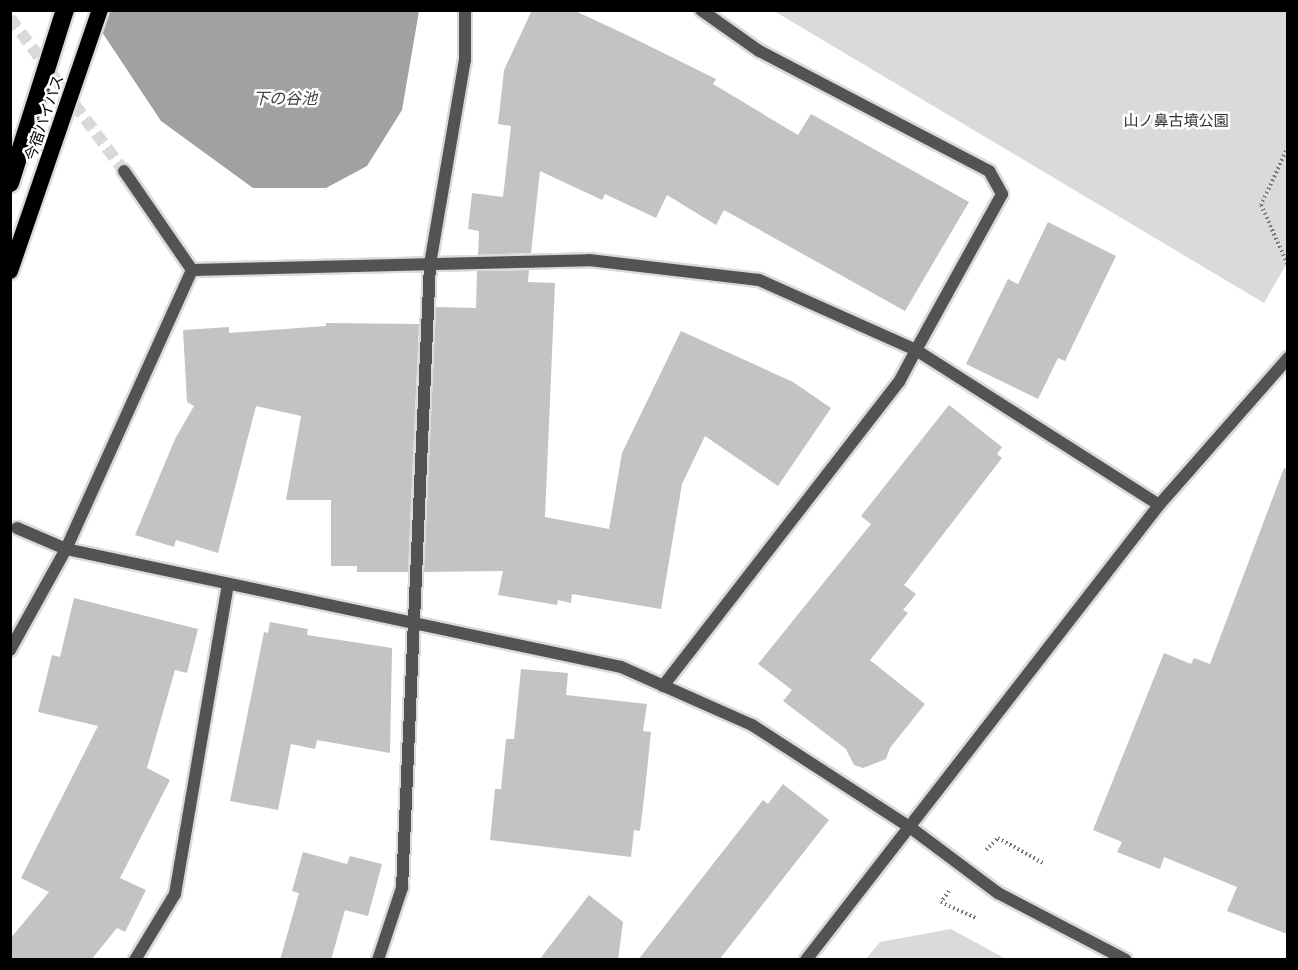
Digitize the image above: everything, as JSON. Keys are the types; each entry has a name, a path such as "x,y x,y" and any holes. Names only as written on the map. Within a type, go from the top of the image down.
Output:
{"highway":[{"path":"10,183 65,10"},
{"name":"今宿バイパス","path":"10,272 100,10"}],"street":[{"path":"378,960 402,888 430,264 465,60 465,10"},
{"path":"663,686 899,382 1002,194 989,171 759,51 701,10"},
{"path":"124,171 192,270"},
{"path":"192,270 589,260 759,280 916,350 1160,505"},
{"path":"10,650 66,549 192,270"},
{"path":"806,960 911,828 1160,505 1287,358"},
{"path":"17,528 66,549 228,585 415,621 621,667 752,725 911,828 998,893 1126,960"},
{"path":"135,960 175,894 228,585"}],"path":[{"path":"1287,147 1261,205 1287,265"}],"green space":[{"name":"山ノ鼻古墳公園","path":"774,11 1287,11 1287,263 1264,303"},
{"path":"951,929 1006,959 866,959 880,942"}],"water":[{"name":"下の谷池","path":"88,11 419,11 402,110 367,166 326,188 253,188 161,121"}],"building":[{"path":"532,10 573,10 629,36 716,79 713,84 798,135 811,114 969,202 905,311 724,210 716,225 667,195 656,218 605,194 602,200 540,171 531,253 478,255 479,231 468,229 472,193 503,197 511,126 498,124 504,70"},
{"path":"1048,222 1116,256 1065,361 1058,358 1038,399 966,364 1008,279 1018,284"},
{"path":"529,270 528,282 555,283 545,517 609,529 622,453 681,331 793,382 831,408 778,486 705,436 682,484 661,609 572,594 571,603 558,600 557,605 498,595 503,571 424,572 436,307 476,308 477,271"},
{"path":"326,323 419,324 408,572 357,572 357,566 331,566 331,500 286,500 301,416 256,406 218,553 176,540 174,547 135,535 175,439 194,406 187,402 183,330 229,327 229,333 326,326"},
{"path":"949,405 1002,447 997,454 1002,458 904,585 916,594 903,610 908,613 870,660 925,704 890,748 886,759 863,768 854,765 846,749 783,701 792,690 758,664 871,524 861,516"},
{"path":"1284,468 1287,469 1287,934 1227,911 1237,887 1164,857 1160,869 1117,852 1122,842 1093,830 1164,653 1191,664 1194,658 1210,664"},
{"path":"74,598 198,629 187,673 175,670 147,768 170,780 120,878 146,890 125,932 117,928 91,960 10,960 10,939 49,892 21,878 98,726 38,712 52,655 60,657"},
{"path":"270,622 308,629 307,635 392,648 390,753 317,740 315,749 291,744 278,810 230,801 264,632 268,633"},
{"path":"521,669 568,673 566,695 647,704 643,731 651,732 645,790 640,831 634,830 631,857 490,840 495,789 501,789 506,739 514,739"},
{"path":"783,784 829,820 719,960 638,960 763,800 768,804"},
{"path":"303,852 347,864 350,856 382,864 368,916 345,910 331,960 280,960 299,893 292,891"},
{"path":"589,895 623,922 618,960 539,960"}],"tunnel":[{"path":"10,18 124,171"}]}
